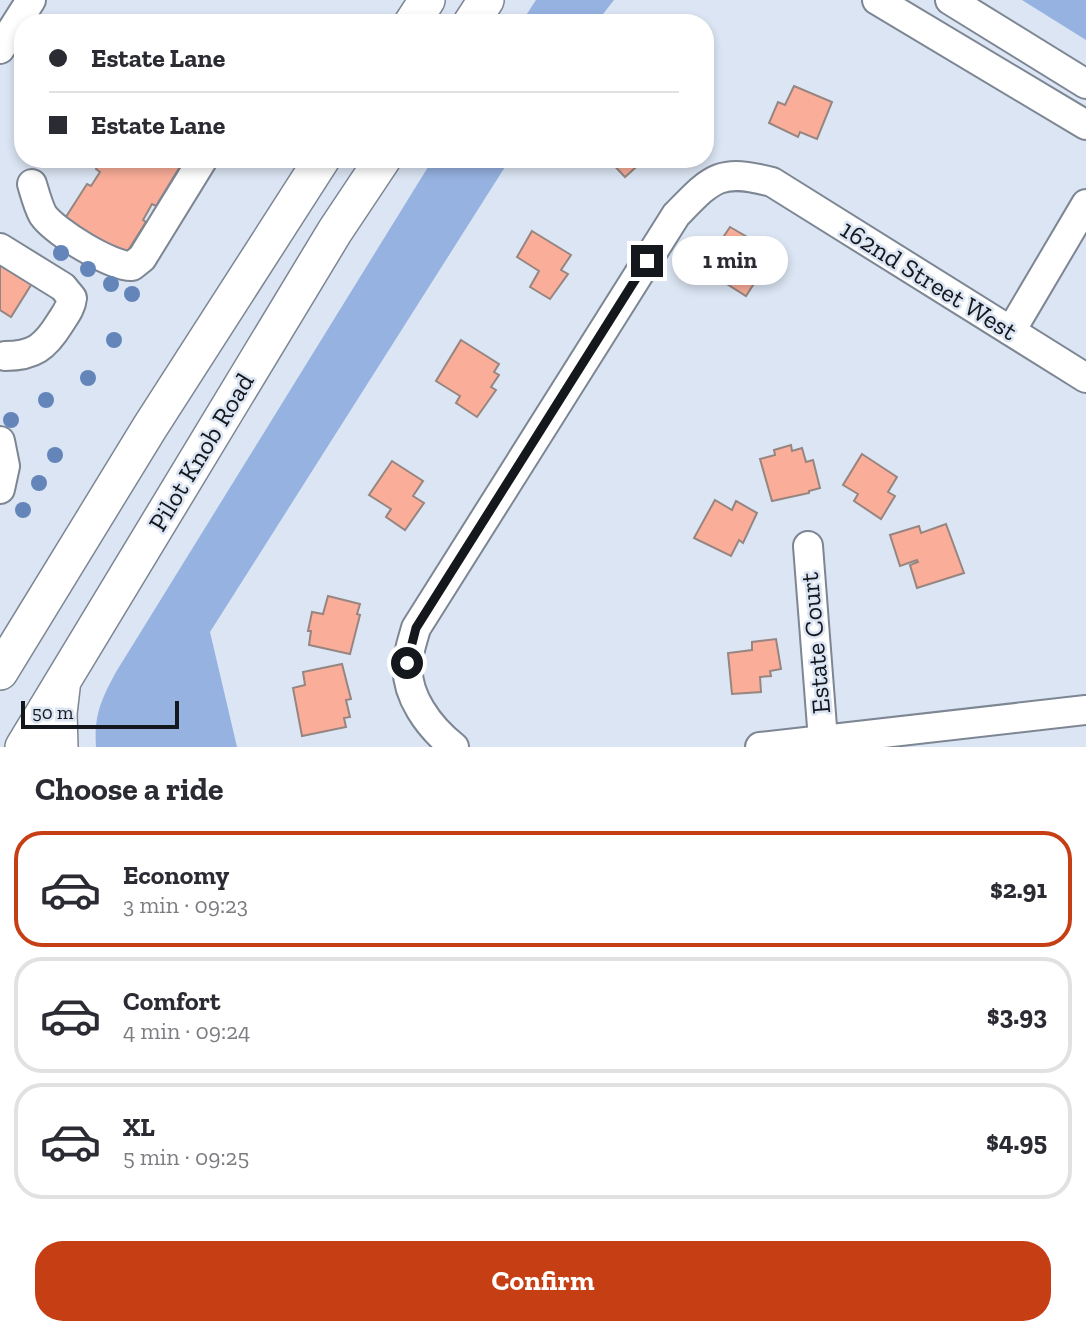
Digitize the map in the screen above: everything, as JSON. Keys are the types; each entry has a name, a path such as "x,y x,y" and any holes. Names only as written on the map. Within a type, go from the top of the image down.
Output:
{"main road":[{"name":"Pilot Knob Road","path":"0,672 316,168"},
{"name":"Pilot Knob Road","path":"23,747 335,231 377,168"},
{"path":"0,641 83,536"},
{"path":"60,747 58,713 62,683"}],"street":[{"path":"877,0 1086,125"},
{"path":"950,0 1086,84"},
{"path":"0,49 14,27"},
{"path":"32,184 42,213 53,225 114,264 132,266 142,258 197,168"},
{"name":"162nd Street West","path":"454,747 433,730 413,695 407,663 416,628 676,215 709,181 741,174 772,182 1086,378"},
{"path":"1011,331 1086,204"},
{"path":"0,248 63,287 72,298 69,310 45,345 26,355 5,356"},
{"path":"0,441 5,466 0,489"},
{"name":"Estate Court","path":"808,546 823,740"},
{"path":"760,747 1086,710"}],"shaded area":[{"path":"536,0 614,0 603,14 527,14"},
{"path":"1022,0 1086,0 1086,40"},
{"path":"427,168 504,168 210,632 237,747 96,747 96,726 100,708 116,672"}],"building":[{"path":"794,86 832,102 817,139 800,132 798,137 769,123 778,102 785,105"},
{"path":"179,168 156,206 152,204 143,220 146,222 124,257 64,220 87,184 91,186 100,172 96,169"},
{"path":"616,168 635,168 625,177"},
{"path":"730,227 756,242 751,251 757,255 751,263 762,271 746,296 708,272 721,252 716,248"},
{"path":"532,231 571,255 561,270 568,274 550,299 530,287 539,271 517,257"},
{"path":"0,254 36,277 11,317 0,310"},
{"path":"461,340 499,364 494,372 499,375 491,387 496,390 477,417 456,403 460,396 436,381"},
{"path":"791,445 792,451 802,448 806,462 813,460 820,488 772,501 760,459 775,455 774,450"},
{"path":"862,454 897,477 888,492 895,496 881,519 854,501 858,494 843,485"},
{"path":"392,461 423,481 413,496 424,503 405,530 386,517 391,509 369,495"},
{"path":"715,500 732,510 736,501 757,513 743,543 739,540 731,556 694,538"},
{"path":"946,524 964,573 917,588 910,565 918,562 917,560 900,566 890,535 919,526 921,533"},
{"path":"328,596 360,604 357,614 360,615 350,654 309,645 311,631 308,631 312,612 323,614"},
{"path":"776,639 781,669 770,671 771,676 760,677 761,692 732,694 728,653 752,650 752,642"},
{"path":"342,664 351,699 346,700 350,717 344,718 346,727 302,736 293,688 305,685 303,672"}],"route":[{"path":"407,663 416,628 647,261"}]}
